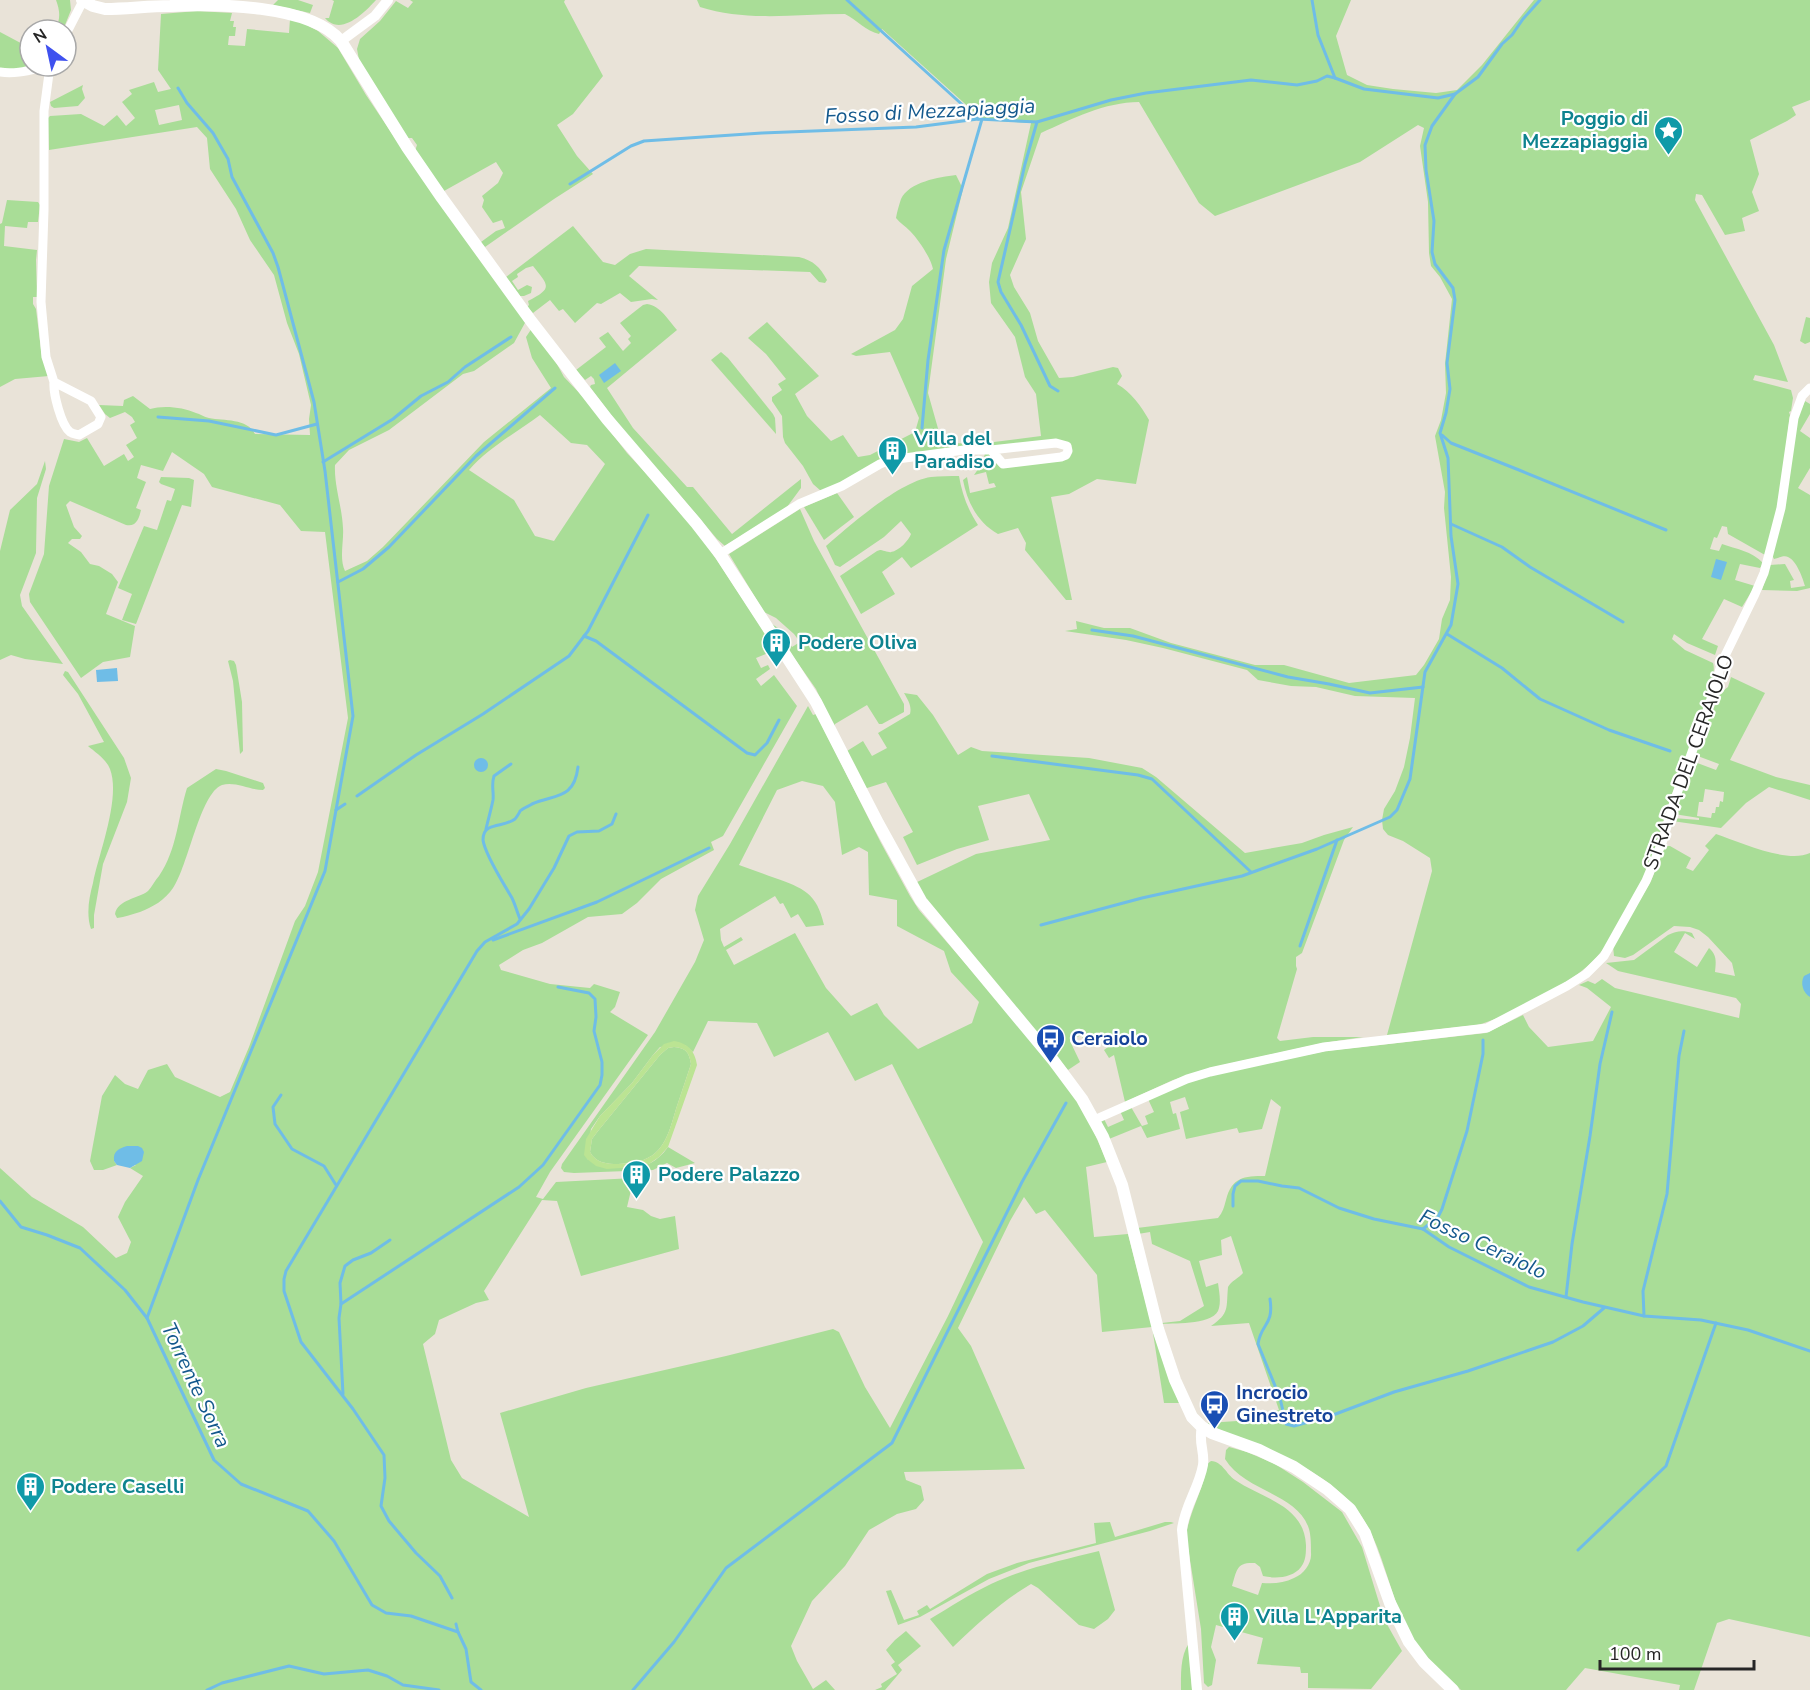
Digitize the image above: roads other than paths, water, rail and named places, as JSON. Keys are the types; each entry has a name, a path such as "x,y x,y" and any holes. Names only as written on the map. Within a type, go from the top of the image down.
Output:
{"main road":[{"path":"83,0 105,9 201,6 270,11 314,21 329,29 342,41 436,189 531,321 614,428 666,486 720,554 816,702 921,901 1053,1060 1082,1099 1112,1158 1122,1185 1155,1318 1168,1360 1194,1419 1202,1427 1218,1435 1294,1467 1345,1504 1358,1519 1365,1533 1390,1603 1409,1642 1424,1662 1453,1690"}],"street":[{"path":"74,18 83,0"},
{"path":"342,41 375,16 388,0"},
{"path":"0,72 18,72"},
{"path":"48,78 44,111 41,302 46,357 66,427 72,434 79,435 98,424 101,417 91,400 54,382"},
{"name":"STRADA DEL CERAIOLO","path":"1094,1120 1187,1079 1210,1072 1324,1047 1487,1028 1567,986 1595,966 1604,956 1646,881 1663,840 1675,799 1715,688 1721,664 1758,588 1768,561 1782,508 1794,418 1802,396 1810,388"},
{"path":"720,554 799,504 842,486 890,460 964,450 991,450 1056,443 1067,446 1068,451 1061,457 1003,464 991,450"},
{"path":"1197,1690 1182,1530 1203,1464 1200,1438 1202,1427"}],"water":[{"path":"615,363 621,371 604,383 599,375"},
{"path":"1716,559 1727,562 1721,580 1711,577"},
{"path":"117,668 118,681 97,682 96,670"},
{"path":"481,758 486,760 488,765 486,770 481,772 476,770 474,765 476,760"},
{"path":"1810,973 1810,997 1804,990 1802,982 1804,976"},
{"path":"127,1146 138,1146 144,1152 142,1161 130,1168 117,1165 114,1161 117,1151"}],"waterway":[{"path":"847,0 978,119"},
{"path":"1312,0 1318,35 1335,78"},
{"name":"Fosso di Mezzapiaggia","path":"570,184 631,146 644,141 762,133 916,127 978,119 1037,122 1111,100 1146,93 1251,80 1297,85 1317,81 1327,76 1364,89 1438,98 1455,94 1478,77 1502,44 1540,0"},
{"path":"147,1318 198,1180 325,871 353,716 325,471 314,402 278,267 273,253 232,177 228,159 213,133 187,103 178,88"},
{"path":"1041,925 1142,898 1242,876 1317,849 1390,817 1397,810 1410,779 1425,672 1451,625 1458,584 1451,536 1448,458 1440,433 1450,389 1447,363 1455,300 1453,288 1435,264 1432,252 1434,221 1426,170 1425,145 1432,126 1455,94"},
{"path":"922,428 928,360 944,250 982,119"},
{"path":"1037,122 998,282 1050,386 1058,391"},
{"path":"323,462 393,419 421,396 448,382 465,367 511,337"},
{"path":"338,582 363,569 389,547 476,456 555,388"},
{"path":"158,417 209,421 276,435 317,424"},
{"path":"1442,435 1451,443 1666,530"},
{"path":"357,796 569,656 588,631 648,515"},
{"path":"1451,524 1502,547 1530,567 1623,622"},
{"path":"1092,630 1133,636 1288,677 1370,693 1423,687"},
{"path":"1447,634 1502,668 1540,699 1609,730 1670,751"},
{"path":"584,636 596,641 747,753 755,755 767,743 779,720"},
{"path":"992,756 1138,775 1152,779 1251,872"},
{"path":"486,829 493,800 494,776 511,764"},
{"path":"520,919 512,898 487,853 484,846 484,835 489,828 515,819 524,808 568,791 576,778 578,767"},
{"path":"336,810 345,804"},
{"path":"452,1598 440,1576 416,1553 389,1521 381,1506 385,1478 384,1455 353,1409 301,1342 284,1291 284,1279 286,1271 477,951 485,942 517,924 554,868 569,836 577,832 599,831 612,824 616,814"},
{"path":"1300,946 1337,840"},
{"path":"493,940 597,902 709,848"},
{"path":"343,1394 339,1318 341,1304 519,1187 543,1165 600,1085 602,1062 594,1031 595,999 589,993 558,987"},
{"path":"1566,1297 1600,1064 1612,1012"},
{"path":"1644,1316 1643,1291 1667,1194 1679,1056 1684,1031"},
{"path":"1423,1229 1438,1217 1442,1209 1467,1131 1483,1054 1483,1040"},
{"path":"281,1095 273,1107 275,1124 292,1149 324,1166 336,1185"},
{"path":"633,1690 674,1642 726,1568 892,1443 1022,1182 1066,1103"},
{"name":"Fosso Ceraiolo","path":"1233,1206 1235,1186 1241,1181 1258,1181 1299,1188 1339,1208 1374,1219 1423,1229 1449,1247 1529,1287 1644,1316 1701,1320 1748,1330 1810,1351"},
{"name":"Torrente Sorra","path":"0,1201 21,1227 80,1248 125,1290 147,1318 214,1460 241,1484 308,1511 334,1541 372,1605 386,1613 411,1616 458,1632 466,1649 471,1682 481,1690"},
{"path":"341,1304 340,1283 345,1266 390,1240"},
{"path":"1270,1299 1269,1320 1258,1344 1280,1398 1286,1424 1294,1426 1553,1342 1583,1326 1604,1308"},
{"path":"1578,1550 1666,1466 1716,1323"},
{"name":"Torrente Sorra","path":"456,1624 458,1632"},
{"path":"207,1690 222,1683 289,1666 324,1674 368,1670 387,1676 403,1685 439,1690"}],"place":[{"name":"Poggio di Mezzapiaggia","path":"1669,156"},
{"name":"Villa del Paradiso","path":"893,476"},
{"name":"Podere Oliva","path":"777,668"},
{"name":"Ceraiolo","path":"1050,1064"},
{"name":"Podere Palazzo","path":"637,1200"},
{"name":"Incrocio Ginestreto","path":"1215,1430"},
{"name":"Podere Caselli","path":"30,1512"},
{"name":"Villa L'Apparita","path":"1235,1642"}]}
